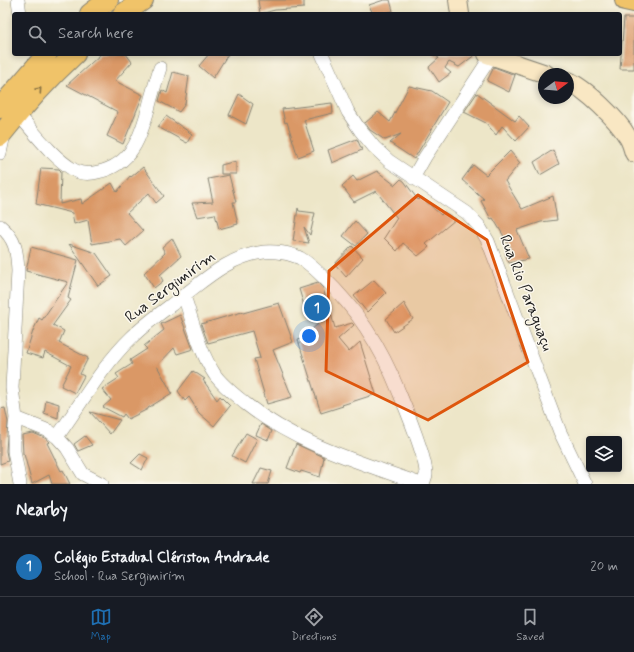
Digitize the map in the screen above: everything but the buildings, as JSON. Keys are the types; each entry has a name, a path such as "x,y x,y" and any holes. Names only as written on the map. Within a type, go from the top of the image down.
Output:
{"main road":[{"path":"93,12 108,0"},
{"path":"126,12 143,0"},
{"path":"458,0 460,12"},
{"path":"625,0 634,2"},
{"path":"9,111 73,56"},
{"path":"492,56 538,71"},
{"path":"2,133 9,111 38,58"},
{"path":"574,84 581,88 610,115 623,129 633,147"}],"street":[{"path":"18,0 20,12"},
{"name":"Rua Rio Paraguaçu","path":"323,56 348,112 374,147 389,161 467,213 479,226 495,256 560,432 585,484"},
{"path":"413,178 488,56"},
{"path":"9,111 53,153 75,171 85,174 105,171 119,164 132,151 142,130 160,68"},
{"path":"0,153 2,133"},
{"path":"0,226 12,238 16,247 18,259 6,389 16,418 14,451 20,484"},
{"name":"Rua Sergimirim","path":"57,437 103,370 130,339 155,317 210,275 229,263 247,256 265,252 284,253 299,258 310,265 329,282 347,302 377,346 402,398 422,456 426,475 422,484"},
{"path":"184,296 204,355 216,375 233,394 258,413 291,434 326,450 422,484"},
{"path":"16,418 50,431 67,448 84,479 102,484"}],"highlighted area":[{"path":"418,195 487,240 528,362 428,420 326,371 329,271"}],"place":[{"name":"Colégio Estadual Clériston Andrade","path":"317,308"}]}
